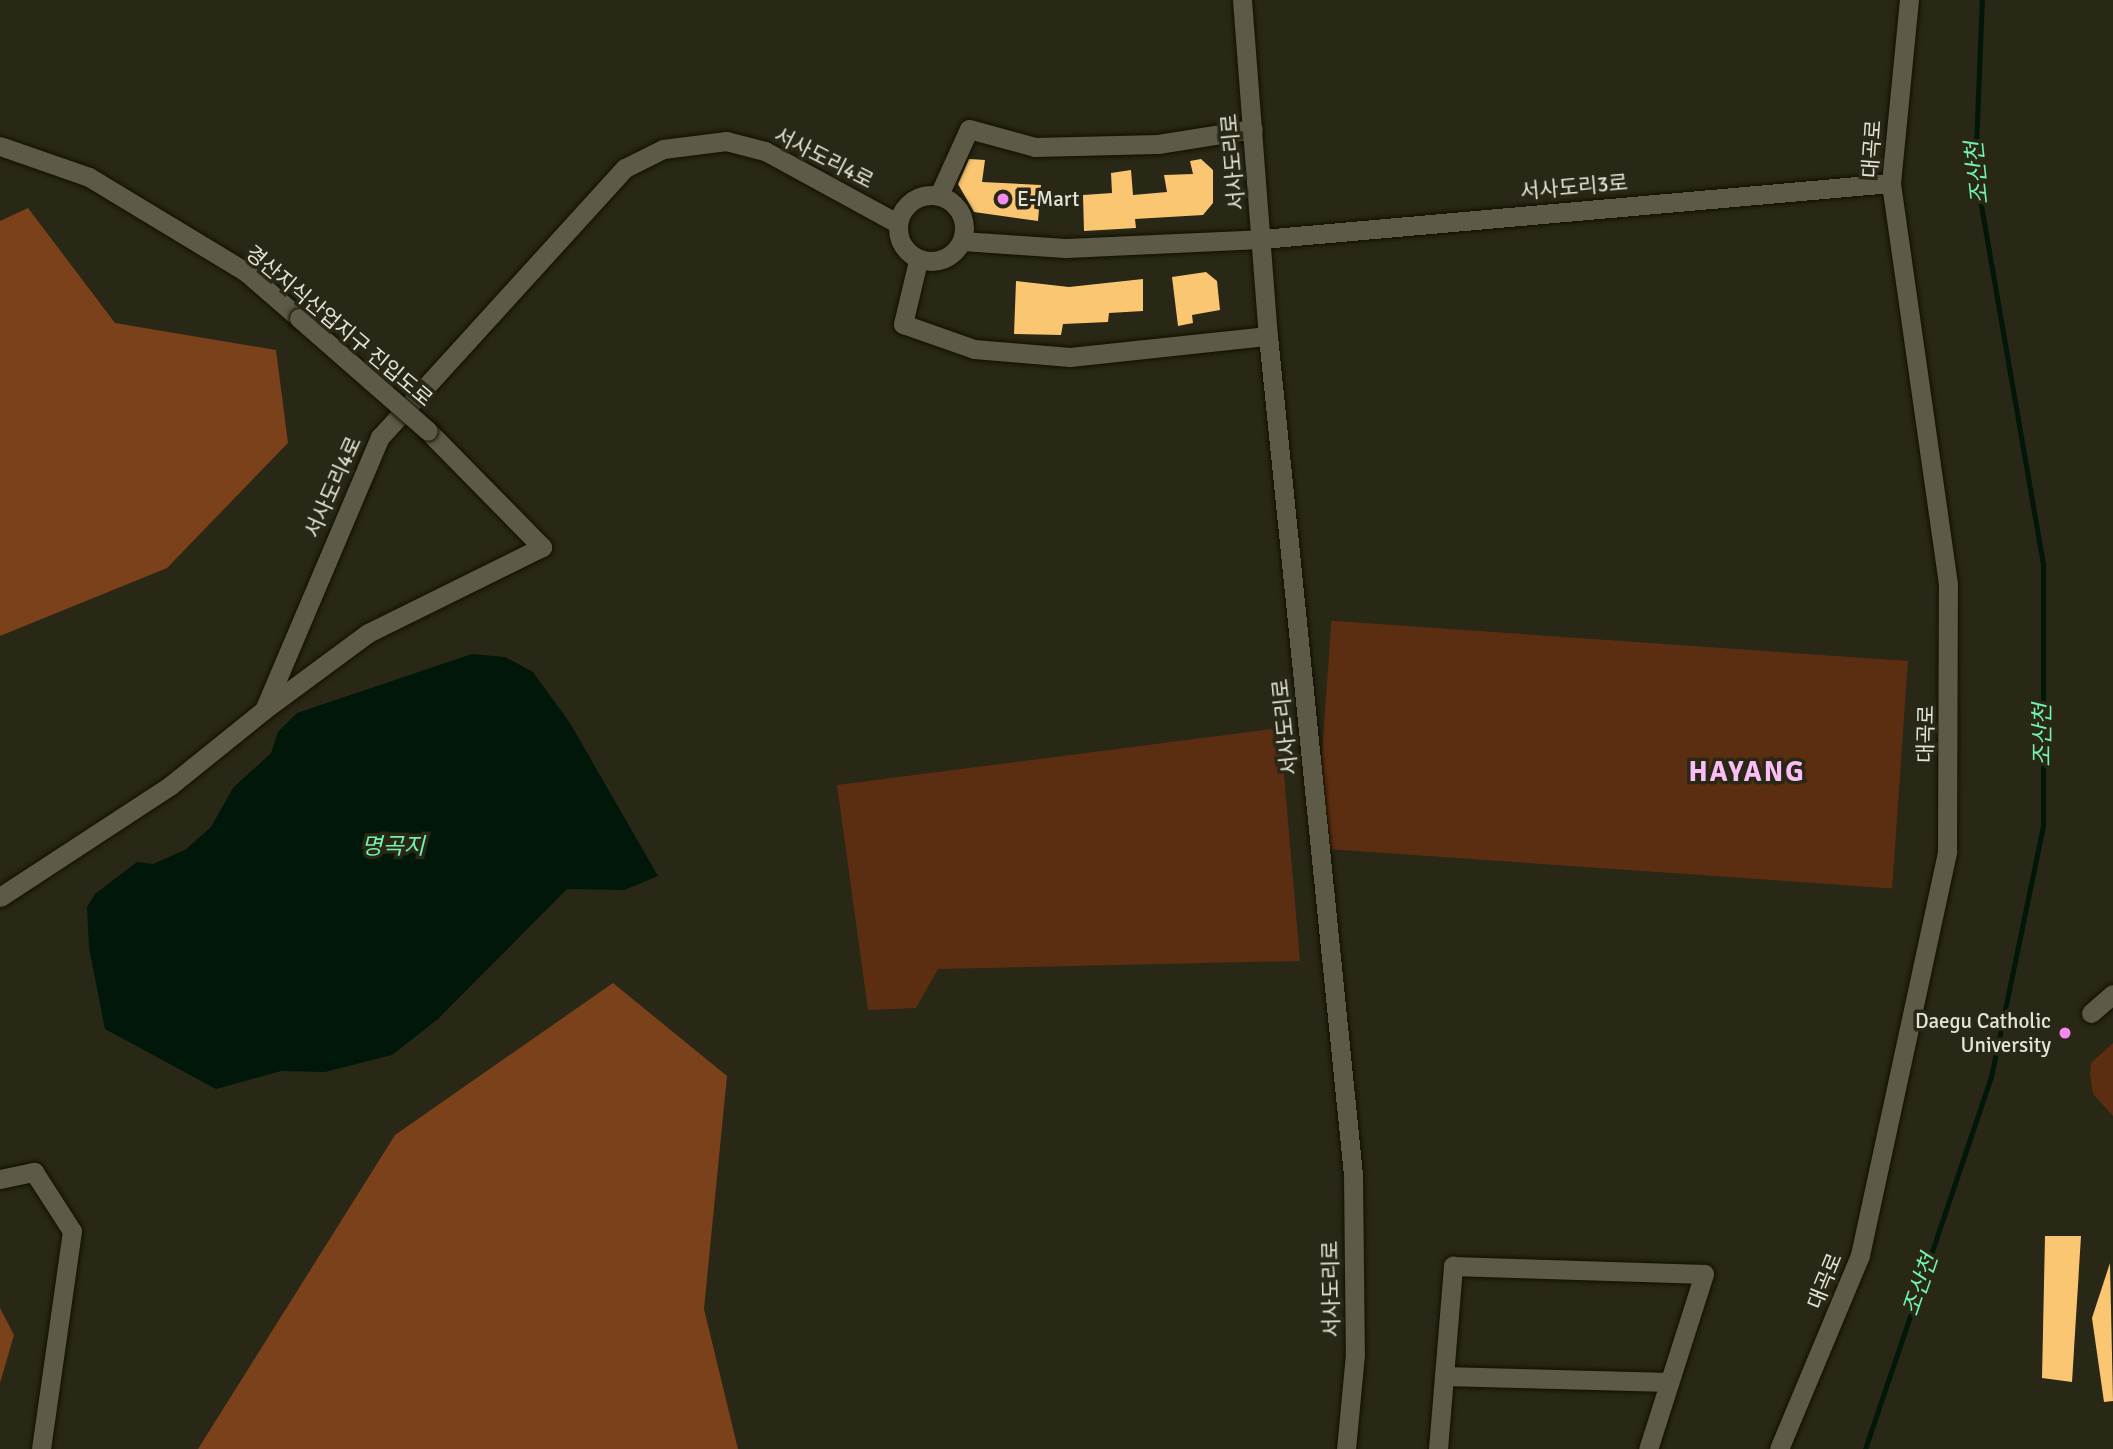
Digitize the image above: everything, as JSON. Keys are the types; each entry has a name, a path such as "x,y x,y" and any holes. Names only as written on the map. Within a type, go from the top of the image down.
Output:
{"street":[{"name":"서사도리로","path":"1242,0 1268,336 1353,1174 1355,1354 1346,1449"},
{"name":"대곡로","path":"1779,1449 1860,1255 1947,851 1948,584 1891,183 1909,0"},
{"path":"939,195 969,129 1035,147 1158,144 1253,129"},
{"name":"서사도리4로","path":"264,710 380,438 625,168 663,149 726,141 765,151 897,223"},
{"name":"경산지식산업지구 진입도로","path":"0,146 89,177 246,272 428,431 542,547 368,633 264,710"},
{"name":"서사도리3로","path":"1262,239 1891,183"},
{"path":"939,195 963,218 962,241 947,257 918,261 901,243 897,223 917,197 939,195"},
{"path":"962,241 1065,248 1262,239"},
{"path":"918,261 903,324 974,349 1070,357 1268,336"},
{"path":"0,897 171,785 264,710"},
{"path":"2091,1013 2113,994"},
{"path":"0,1179 34,1172 72,1231 41,1449"},
{"path":"1438,1449 1453,1266 1703,1274 1648,1449"},
{"path":"1444,1376 1669,1382"}],"shaded area":[{"path":"28,208 115,323 276,350 288,443 167,568 0,636 0,221"},
{"path":"1331,621 1908,661 1892,888 1316,848"},
{"path":"1280,728 1300,961 938,969 916,1008 868,1010 837,785"},
{"path":"613,983 727,1076 704,1309 738,1449 198,1449 395,1135"},
{"path":"2113,1043 2113,1116 2093,1094 2090,1074 2091,1063"},
{"path":"0,1308 14,1335 0,1383"}],"water":[{"name":"명곡지","path":"472,654 505,657 533,672 570,723 658,876 624,890 567,889 438,1019 392,1055 325,1072 281,1071 216,1089 105,1029 89,948 87,907 95,894 137,862 153,864 185,850 211,827 233,788 271,753 278,732 297,713"}],"building":[{"name":"E-Mart","path":"969,159 985,160 982,182 1041,185 1038,221 974,212 958,184"},
{"path":"1201,159 1213,170 1213,203 1203,215 1135,219 1136,228 1084,231 1083,195 1112,193 1111,173 1131,170 1133,195 1167,192 1164,175 1193,174 1190,161"},
{"path":"1206,272 1217,281 1220,310 1192,315 1193,323 1178,326 1172,277"},
{"path":"1143,279 1143,311 1109,313 1108,322 1063,324 1061,335 1014,334 1016,281 1069,287"},
{"path":"2045,1236 2081,1236 2072,1382 2042,1378"},
{"path":"2110,1263 2113,1401 2104,1402 2092,1318"}],"waterway":[{"name":"조산천","path":"1865,1449 1991,1077 2043,825 2043,564 1975,171 1982,0"}],"place":[{"name":"E-Mart","path":"1003,199"},
{"name":"Daegu Catholic University","path":"2065,1033"}],"district":[{"name":"HAYANG","path":"1747,772"}]}
